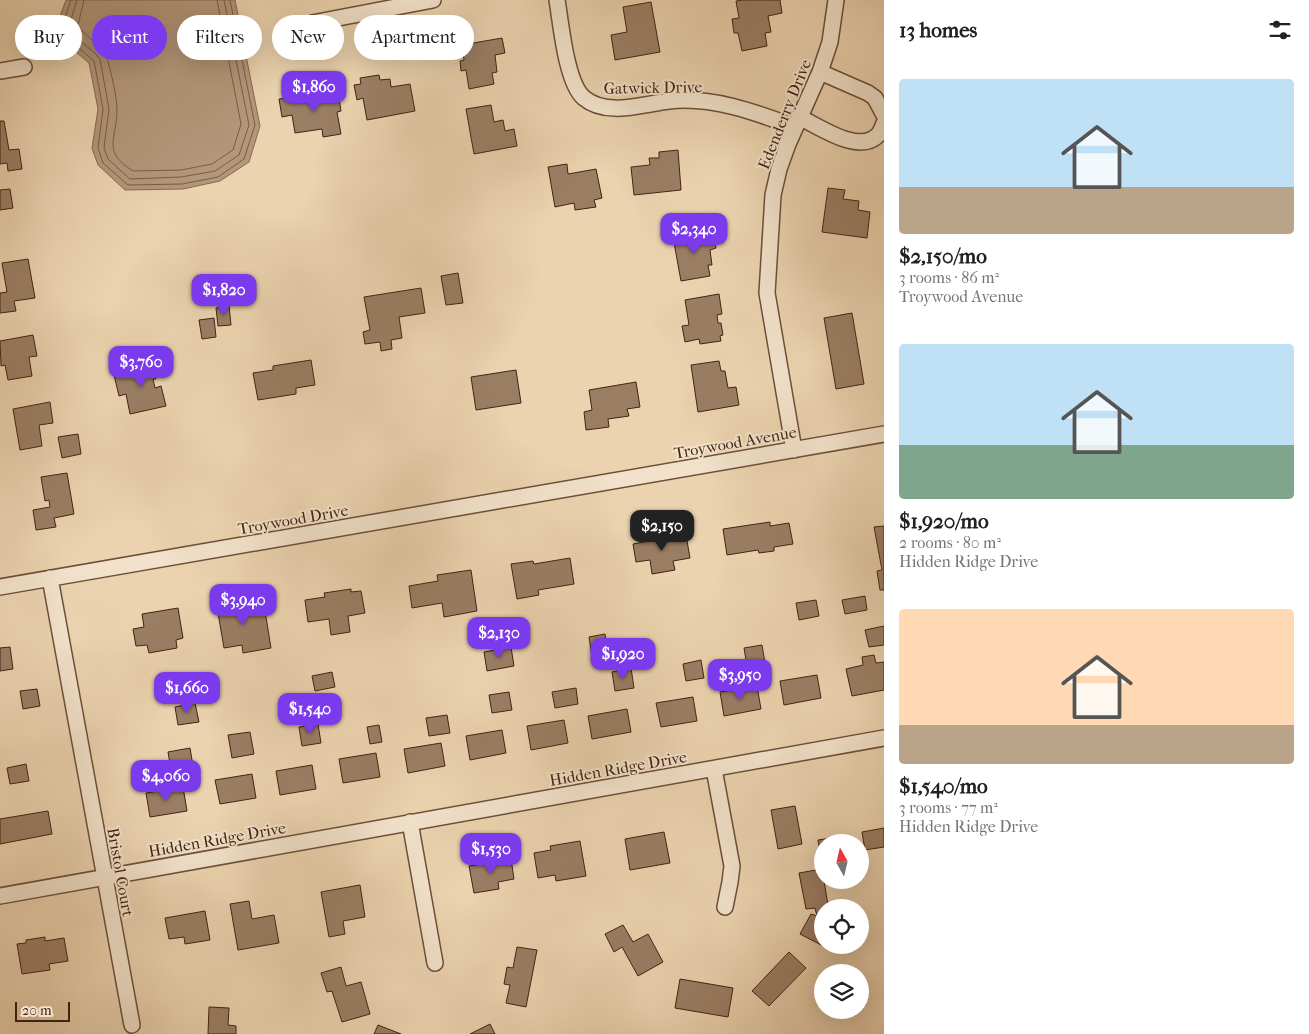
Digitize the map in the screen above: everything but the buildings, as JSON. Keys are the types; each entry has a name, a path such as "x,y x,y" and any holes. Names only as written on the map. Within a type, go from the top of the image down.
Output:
{"street":[{"path":"344,17 433,0"},
{"name":"Gatwick Drive","path":"557,0 567,60 572,78 583,97 600,107 626,108 671,101 691,101 738,108 797,122 858,143 870,140 879,134 884,123"},
{"name":"Edenderry Drive","path":"794,450 767,293 773,195 779,169 797,122 820,72 830,42 836,0"},
{"path":"0,71 24,67"},
{"path":"820,72 868,93 875,98 884,115"},
{"name":"Troywood Avenue","path":"591,484 884,434"},
{"name":"Troywood Drive","path":"0,587 591,484"},
{"name":"Bristol Court","path":"50,578 132,1025"},
{"name":"Hidden Ridge Drive","path":"0,896 884,738"},
{"path":"714,768 732,866 725,907"},
{"path":"410,822 435,963"}],"water":[{"path":"66,0 235,0 238,15 177,15 177,60 247,60 260,126 249,162 220,181 183,189 125,190 98,165 92,148 98,109 89,63 82,57 82,15 60,15"}]}
